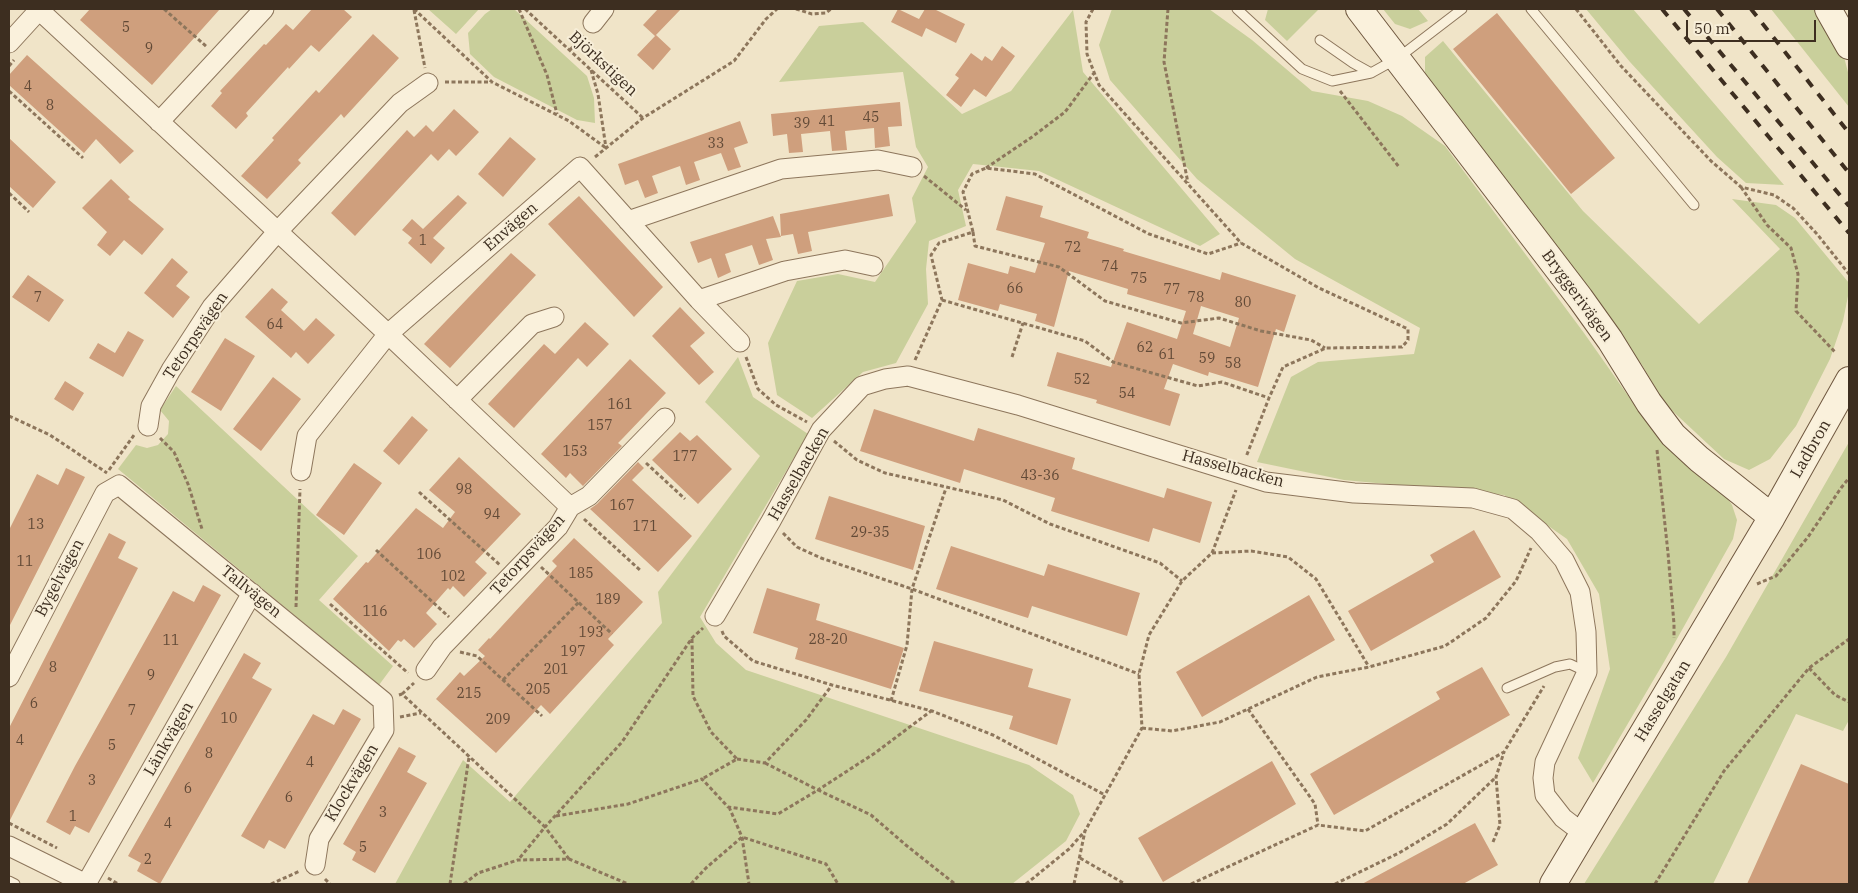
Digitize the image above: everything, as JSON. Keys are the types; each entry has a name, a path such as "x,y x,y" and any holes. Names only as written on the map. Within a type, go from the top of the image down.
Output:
{"street":[{"name":"Tetorpsvägen","path":"9,43 39,9 388,334 570,507"},
{"path":"159,122 264,9"},
{"name":"Bryggerivägen","path":"1359,9 1580,298 1610,340 1649,403 1673,435 1699,459 1772,518"},
{"path":"1828,9 1849,46"},
{"name":"Tetorpsvägen","path":"148,426 151,406 171,370 212,307 278,231 400,103 428,84"},
{"path":"628,221 780,169 878,160 912,167"},
{"path":"580,167 699,300 740,342"},
{"name":"Envägen","path":"388,334 580,167"},
{"path":"699,300 785,271 845,260 873,266"},
{"path":"457,400 532,324 554,316"},
{"path":"301,471 307,436 388,334"},
{"name":"Hasselbacken","path":"715,616 772,521 821,430 862,386 885,379 908,376 1018,405 1266,482 1354,493 1472,498 1512,509 1538,531 1564,560 1580,592 1586,632 1587,672 1545,762 1544,778 1546,795 1563,818 1584,834"},
{"name":"Ladbron","path":"1772,518 1849,380"},
{"name":"Tetorpsvägen","path":"417,672 558,527 570,507 589,496 665,418"},
{"name":"Tallvägen","path":"113,479 383,701"},
{"name":"Bygelvägen","path":"9,676 113,479"},
{"name":"Hasselgatan","path":"1553,884 1772,518"},
{"name":"Länkvägen","path":"86,884 252,593"},
{"name":"Klockvägen","path":"315,865 319,839 384,730 383,701"},
{"path":"9,846 86,884"}],"lane":[{"path":"1237,9 1302,69 1332,81 1371,73 1398,58 1462,9"},
{"path":"1531,9 1694,205"},
{"path":"1320,40 1353,64 1371,73"},
{"path":"1507,688 1554,667 1570,664 1587,672"},
{"path":"9,881 15,884"}],"path":[{"path":"164,9 219,58"},
{"path":"414,9 492,82 569,121 606,148"},
{"path":"414,9 428,84 466,81 492,82"},
{"path":"519,9 547,75 557,115"},
{"name":"Björkstigen","path":"525,9 643,118"},
{"path":"580,167 643,118 734,61 766,19 777,9"},
{"path":"796,9 812,14 826,12 830,9"},
{"path":"1093,9 1086,22 1087,54 1099,85 1241,243 1319,288 1408,329 1408,340 1402,347 1326,348 1283,366 1246,458"},
{"path":"1168,9 1164,62 1175,124 1189,184"},
{"path":"1576,9 1621,66 1711,161 1741,188 1767,225 1791,248 1798,274 1796,311 1835,352"},
{"path":"570,50 577,42"},
{"path":"591,70 598,94 606,148"},
{"path":"1095,72 1065,112 986,168 972,174 963,192 975,246 1059,267 1105,301 1181,323 1219,318 1261,331 1311,340 1326,348"},
{"path":"1332,81 1398,167"},
{"path":"9,92 83,158"},
{"path":"912,167 967,210"},
{"path":"986,168 1035,174 1149,234 1208,254 1241,243"},
{"path":"1741,188 1774,195 1793,208 1818,234 1849,274"},
{"path":"9,193 29,212"},
{"path":"908,376 942,300 931,255 939,242 973,232"},
{"path":"942,300 1085,341 1113,362 1198,386 1222,382 1269,398"},
{"path":"1012,357 1023,323"},
{"path":"740,342 758,389 776,405 821,430 857,460 885,473 1003,500 1050,524 1160,563 1182,581"},
{"path":"9,416 50,435 113,479 133,435 148,426 174,452 188,484 212,561"},
{"path":"1656,442 1668,553 1674,641"},
{"path":"633,450 685,499"},
{"path":"295,628 301,471"},
{"path":"1754,585 1776,576 1808,537 1840,488 1849,478"},
{"path":"890,701 908,645 912,589 946,488"},
{"path":"1026,884 1069,849 1085,831 1142,728 1139,674 1149,635 1182,581 1212,553 1236,489"},
{"path":"419,492 512,575"},
{"path":"570,507 640,571"},
{"path":"772,521 797,547 821,558 912,589 1139,674"},
{"path":"1142,728 1172,731 1220,722 1317,677 1368,667 1445,646 1486,618 1516,581 1538,531"},
{"path":"376,550 460,628"},
{"path":"1212,553 1251,551 1288,557 1316,579 1368,667"},
{"path":"530,556 612,634"},
{"path":"503,680 522,658 579,602"},
{"path":"330,604 417,672"},
{"path":"518,860 622,742 692,638 715,616 724,636 753,661 832,685 932,711 993,735 1105,795"},
{"path":"556,619 559,622"},
{"path":"692,638 692,696 711,732 737,760"},
{"path":"1656,884 1724,771 1809,668 1849,640"},
{"path":"442,647 477,656 542,716"},
{"path":"1493,842 1500,825 1496,777 1504,752 1554,667"},
{"path":"1809,668 1835,695 1849,702"},
{"path":"765,762 806,720 832,685"},
{"path":"383,701 402,694 546,828 569,860"},
{"path":"1248,709 1315,804 1318,825"},
{"path":"728,807 778,814 875,753 932,711"},
{"path":"1191,884 1318,825 1364,831 1504,752"},
{"path":"450,884 469,757"},
{"path":"556,816 628,804 702,780 737,760 765,762 871,815 955,884"},
{"path":"1336,884 1398,853 1447,824 1496,777"},
{"path":"702,780 728,807 742,837 748,884"},
{"path":"1074,884 1085,831"},
{"path":"691,884 706,868 742,837"},
{"path":"742,837 826,864 838,884"},
{"path":"1080,858 1125,884"},
{"path":"464,884 478,873 518,860 569,860 628,884"},
{"path":"271,884 315,865"},
{"path":"1202,879 1205,884"}],"green space":[{"path":"428,9 479,9 456,34"},
{"path":"492,9 514,9 587,76 594,98 595,123 577,120 494,77 470,54 468,33"},
{"path":"1112,9 1209,9 1252,40 1312,91 1368,101 1402,116 1445,146 1584,333 1643,417 1671,449 1722,490 1732,505 1737,520 1733,539 1593,783 1578,758 1610,669 1599,594 1567,539 1504,495 1344,480 1257,462 1291,377 1318,362 1414,354 1420,328 1295,259 1197,179 1110,80 1099,45"},
{"path":"1268,9 1319,9 1287,41 1265,20"},
{"path":"1383,9 1418,9 1428,21 1410,29 1395,24"},
{"path":"1586,9 1633,9 1784,185 1746,183 1717,157 1630,62"},
{"path":"1771,9 1816,9 1844,57 1849,76 1849,107"},
{"path":"1073,10 1083,72 1220,234 1200,246 1039,171 973,164 958,190 966,226 929,241 926,269 928,304 896,363 863,372 812,418 777,395 768,343 797,281 838,274 875,282 916,222 912,198 928,167 916,147 903,72 779,82 819,26 863,22 962,114 1011,91"},
{"path":"1443,41 1583,211 1699,324 1780,249 1732,199 1776,205 1795,218 1849,283 1843,321 1830,359 1796,426 1770,459 1749,470 1724,459 1665,404 1642,365 1425,74 1425,57"},
{"path":"738,357 753,397 808,434 700,617 716,643 746,670 1029,765 1073,795 1080,814 1066,841 1012,884 395,884 463,760 510,802 662,623 658,592 760,456 705,402"},
{"path":"176,386 358,556 319,600 393,666 379,685 118,469 136,445 147,448 158,445 168,434 169,421 160,410"},
{"path":"1849,442 1849,720 1843,731 1796,714 1713,884 1584,884 1726,657"}],"building":[{"path":"90,9 220,9 152,85 80,20"},
{"path":"312,9 343,9 352,17 319,52 311,45 289,69 288,67 246,113 248,116 236,129 211,106 222,93 220,91 264,44 266,45 286,24 293,30"},
{"path":"658,9 681,9 655,36 643,25"},
{"path":"898,9 919,19 925,9 934,9 965,24 956,43 926,28 922,37 891,22"},
{"path":"1497,13 1615,158 1571,194 1453,49"},
{"path":"373,34 399,58 344,118 341,114 298,160 301,163 267,199 241,176 274,140 272,138 316,90 319,93"},
{"path":"656,35 671,49 653,70 637,55"},
{"path":"1002,46 1015,56 986,97 974,89 961,107 946,95 959,78 955,75 971,53 982,61 985,56 992,61"},
{"path":"27,55 134,151 120,164 96,139 84,153 9,85 9,75"},
{"path":"900,102 902,126 888,127 890,146 875,148 874,128 845,131 847,150 832,151 830,131 801,134 803,152 789,153 787,134 773,136 771,114"},
{"path":"454,109 479,132 456,156 449,149 438,161 431,154 355,236 331,213 407,130 414,137 426,125 433,132"},
{"path":"740,121 748,143 734,148 741,167 728,171 721,153 694,162 700,180 686,185 680,166 652,176 658,193 645,198 638,180 625,185 618,164"},
{"path":"510,137 536,159 503,197 478,174"},
{"path":"9,138 56,182 33,208 9,186"},
{"path":"111,179 130,197 128,199 164,229 142,255 124,240 110,256 97,245 107,232 82,208"},
{"path":"889,194 893,216 808,232 812,251 798,254 793,234 781,236 780,214"},
{"path":"458,195 467,203 433,238 445,248 431,264 408,243 412,238 402,230 412,219 423,229"},
{"path":"579,196 663,287 634,317 548,224"},
{"path":"1006,196 1043,206 1040,217 1089,232 1087,238 1124,249 1123,251 1220,280 1222,272 1296,295 1284,332 1276,329 1258,387 1209,372 1208,376 1173,364 1164,389 1180,394 1170,426 1096,403 1097,400 1047,386 1057,352 1111,367 1127,322 1177,339 1186,311 1127,294 1128,289 1069,271 1054,327 1035,321 1037,314 1000,304 998,311 958,300 968,263 1008,274 1010,266 1035,273 1045,243 996,230","holes":["1201,306 1239,318 1230,347 1193,334"]},
{"path":"773,216 781,237 766,239 773,260 759,265 752,245 725,254 731,272 718,278 711,258 698,263 690,242"},
{"path":"511,253 536,275 450,368 424,344"},
{"path":"172,258 188,272 176,286 190,297 173,318 144,293"},
{"path":"28,275 64,300 49,322 12,297"},
{"path":"272,288 288,302 281,310 304,331 316,318 335,335 308,364 296,352 291,358 245,317"},
{"path":"680,307 705,333 690,346 714,372 699,385 652,336"},
{"path":"585,322 609,344 587,367 578,358 514,428 488,404 544,344 555,354"},
{"path":"128,331 144,340 123,377 89,358 98,343 115,353"},
{"path":"225,338 255,356 221,411 191,392"},
{"path":"630,359 666,393 618,443 622,446 583,486 570,473 566,478 541,454"},
{"path":"273,377 301,399 261,451 233,429"},
{"path":"65,381 84,393 73,411 54,399"},
{"path":"874,409 974,441 978,428 1075,458 1072,469 1164,498 1167,488 1212,502 1200,543 1153,528 1149,542 1051,511 1055,498 964,469 960,483 860,451"},
{"path":"412,416 428,430 399,465 383,451"},
{"path":"680,432 690,441 697,435 732,469 698,504 652,460"},
{"path":"459,457 521,514 475,562 487,573 464,597 453,586 450,590 448,588 426,613 437,624 414,648 404,639 401,642 398,640 389,651 333,599 366,562 368,563 416,508 443,528 455,512 429,490"},
{"path":"638,462 644,468 632,480 692,536 658,572 590,509"},
{"path":"354,463 382,483 344,535 316,515"},
{"path":"66,468 85,477 9,627 9,530 37,474 58,485"},
{"path":"829,496 925,526 913,570 815,539"},
{"path":"1474,530 1501,577 1371,651 1348,611 1434,562 1430,555"},
{"path":"109,533 126,542 118,558 138,568 9,822 9,728"},
{"path":"574,538 643,602 608,639 614,645 550,714 541,705 496,753 436,699 460,672 464,676 485,656 478,650 557,566 552,561"},
{"path":"951,546 1044,576 1048,564 1140,593 1127,636 1032,606 1028,618 936,589"},
{"path":"203,585 221,595 89,833 75,826 70,835 46,822 75,766 173,591 194,602"},
{"path":"767,588 820,604 816,620 904,648 891,689 795,659 798,648 753,633"},
{"path":"1309,595 1335,640 1202,717 1176,672"},
{"path":"934,641 1033,669 1028,687 1071,699 1057,745 1009,729 1013,716 919,691"},
{"path":"244,653 261,663 252,678 272,689 160,884 137,871 141,863 128,856"},
{"path":"1482,667 1510,715 1334,815 1310,774 1440,699 1436,692"},
{"path":"343,709 361,719 285,849 269,840 264,849 241,836 313,714 334,725"},
{"path":"399,747 416,756 407,772 427,783 375,873 352,860 356,852 343,844"},
{"path":"1272,761 1296,804 1163,882 1138,838"},
{"path":"1801,764 1849,784 1849,884 1747,884"},
{"path":"1475,823 1498,865 1463,884 1362,884"}],"railway":[{"path":"1662,9 1849,233"},
{"path":"1684,9 1849,206"},
{"path":"1717,9 1849,173"},
{"path":"1751,9 1849,133"}]}
